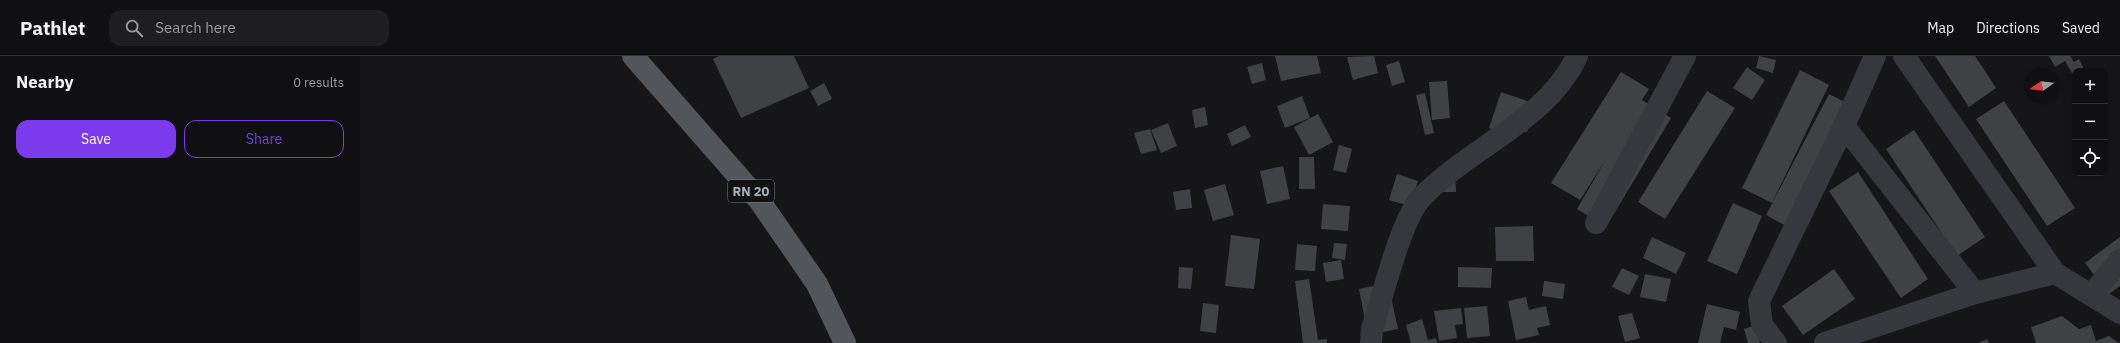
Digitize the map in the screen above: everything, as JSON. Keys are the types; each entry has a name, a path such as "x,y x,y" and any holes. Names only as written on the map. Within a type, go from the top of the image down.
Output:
{"main road":[{"name":"RN 20","path":"633,56 759,200 817,284 845,343"}],"street":[{"path":"1371,343 1372,329 1400,243 1408,220 1420,199 1553,92 1577,56"},
{"path":"1596,223 1685,56"},
{"path":"1776,343 1762,325 1759,300 1844,126 1875,56"},
{"path":"1904,56 2055,273 2120,313"},
{"path":"1844,126 1975,293"},
{"path":"2091,295 2120,260"},
{"path":"1825,343 1975,293 2055,273"}],"building":[{"path":"719,56 794,56 809,88 741,118 713,59"},
{"path":"1275,56 1317,56 1321,73 1281,81"},
{"path":"1374,56 1378,73 1353,80 1347,57"},
{"path":"1759,56 1776,60 1773,73 1756,68"},
{"path":"1935,56 1975,56 1996,88 1969,107"},
{"path":"2049,56 2070,56 2074,62 2079,59 2084,68 2072,68 2072,73 2065,61 2055,67"},
{"path":"1399,61 1405,82 1392,86 1386,65"},
{"path":"1262,63 1266,80 1252,84 1247,67"},
{"path":"1747,67 1765,80 1752,100 1733,88"},
{"path":"1800,70 1829,85 1772,203 1742,188"},
{"path":"1621,72 1649,89 1642,100 1671,118 1606,227 1577,209 1606,159 1580,200 1551,183"},
{"path":"1447,81 1450,118 1432,120 1429,82"},
{"path":"824,83 832,99 818,106 810,91"},
{"path":"1707,91 1735,108 1665,219 1638,202"},
{"path":"1501,92 1536,104 1527,132 1511,127 1509,134 1489,128"},
{"path":"1425,93 1434,133 1425,135 1416,95"},
{"path":"1829,94 1861,110 1797,232 1766,215"},
{"path":"1302,96 1310,118 1285,128 1277,106"},
{"path":"2004,101 2075,208 2047,226 1976,119"},
{"path":"1205,107 1208,125 1195,128 1192,110"},
{"path":"1318,114 1333,142 1309,155 1294,127"},
{"path":"1168,123 1177,146 1161,153 1151,130"},
{"path":"1245,125 1251,137 1232,146 1227,134"},
{"path":"1150,129 1157,150 1141,154 1134,133"},
{"path":"1914,130 1985,237 1957,256 1886,149"},
{"path":"1339,145 1352,149 1346,173 1333,170"},
{"path":"1299,157 1314,157 1315,189 1299,189"},
{"path":"1283,166 1290,199 1267,204 1260,171"},
{"path":"1455,172 1456,192 1437,192"},
{"path":"1858,172 1928,279 1901,298 1829,191"},
{"path":"1397,174 1418,181 1410,206 1389,200"},
{"path":"1225,184 1234,215 1213,221 1204,190"},
{"path":"1190,189 1192,208 1176,210 1173,192"},
{"path":"1733,203 1762,216 1737,274 1707,261"},
{"path":"1323,204 1350,206 1348,231 1321,229"},
{"path":"1533,226 1534,261 1496,261 1495,227"},
{"path":"1231,235 1260,239 1254,289 1225,286"},
{"path":"1652,237 1686,253 1676,274 1643,258"},
{"path":"2120,237 2120,286 2109,294 2085,263"},
{"path":"1334,243 1347,244 1345,260 1332,258"},
{"path":"1297,244 1317,246 1315,271 1295,270"},
{"path":"1341,260 1344,279 1326,282 1323,263"},
{"path":"1179,267 1193,268 1191,289 1178,288"},
{"path":"1458,267 1492,268 1491,288 1458,287"},
{"path":"1622,268 1639,276 1629,295 1612,287"},
{"path":"1834,269 1855,299 1803,335 1782,306"},
{"path":"1645,274 1671,279 1666,302 1640,297"},
{"path":"1309,279 1318,340 1327,339 1327,343 1303,343 1295,281"},
{"path":"1544,281 1565,284 1563,299 1542,296"},
{"path":"1388,283 1398,329 1368,335 1359,289"},
{"path":"1526,297 1529,310 1546,306 1550,325 1537,328 1539,335 1516,340 1508,301"},
{"path":"1203,303 1219,305 1216,333 1200,331"},
{"path":"1707,304 1740,312 1736,330 1724,327 1720,343 1698,343"},
{"path":"1487,306 1490,336 1467,338 1464,308"},
{"path":"1461,308 1463,324 1455,325 1457,338 1439,341 1434,311"},
{"path":"1632,313 1640,338 1625,342 1618,316"},
{"path":"2062,316 2079,329 2091,325 2096,341 2109,336 2119,343 2036,343 2031,327"},
{"path":"1422,319 1428,340 1436,338 1437,343 1411,343 1406,325"},
{"path":"1756,325 1760,343 1748,343 1744,329"},
{"path":"1987,339 1989,343 1978,343"}]}
